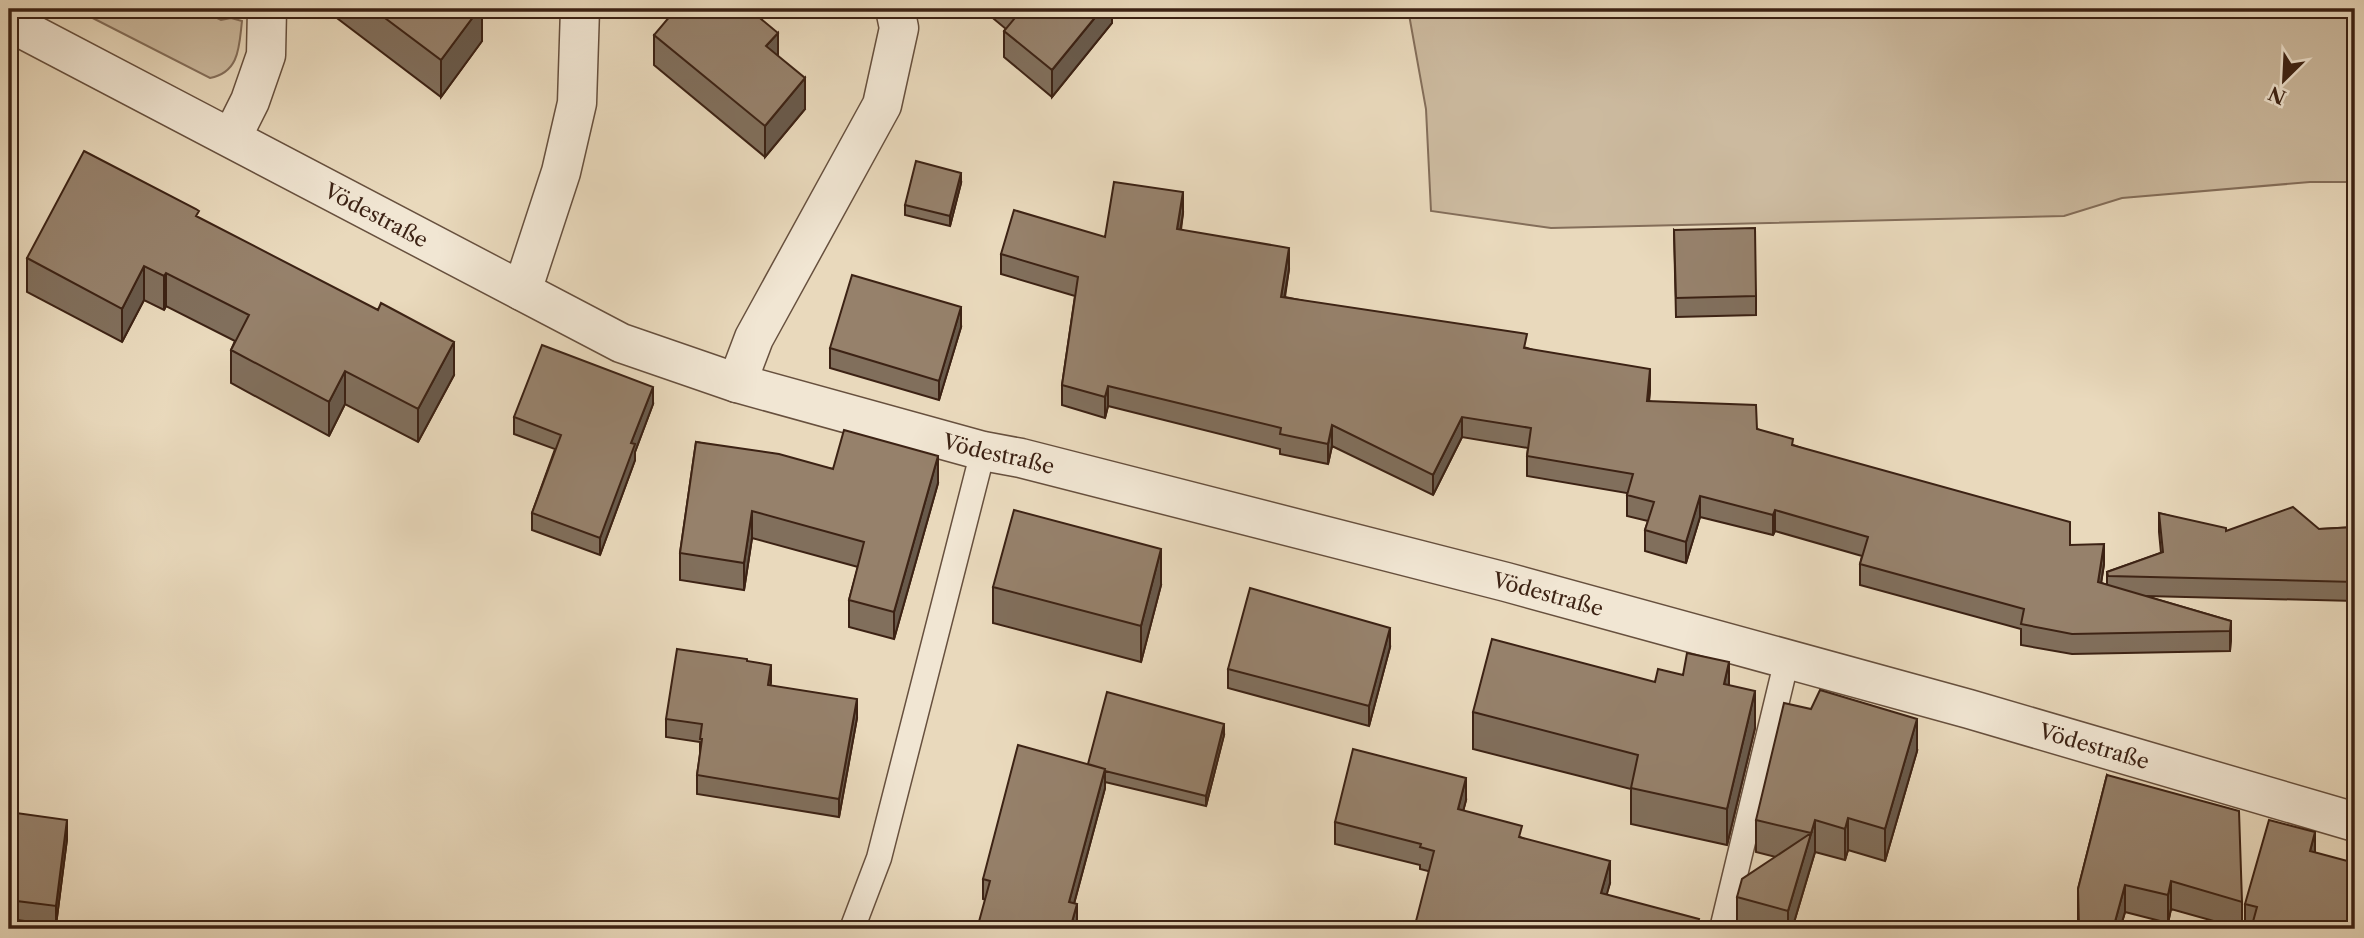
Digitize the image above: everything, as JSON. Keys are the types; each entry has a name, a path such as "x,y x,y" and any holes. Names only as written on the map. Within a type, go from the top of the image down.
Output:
{"street":[{"path":"232,137 250,100 266,55 267,9"},
{"path":"522,291 561,172 577,103 580,9"},
{"path":"737,383 754,338 882,105 899,28 895,9"},
{"name":"Vödestraße","path":"9,22 621,343 737,383 983,451 1021,458 1506,582 1969,709 2355,822"}],"lane":[{"path":"852,929 879,858 983,451"},
{"path":"1722,929 1787,659"}],"shaded area":[{"path":"75,9 199,9 221,20 231,18 242,21 236,57 227,70 210,78"},
{"path":"1408,9 2355,9 2355,182 2310,182 2122,198 2064,216 1551,228 1431,211 1426,109"}],"building":[{"path":"373,9 479,9 441,60"},
{"path":"676,9 749,9 778,33 766,46 805,78 765,126 654,35"},
{"path":"1014,9 1102,9 1052,70 1004,31 1019,13"},
{"path":"84,151 196,209 199,211 196,216 378,310 381,303 454,342 418,409 345,371 329,402 231,350 249,315 166,273 164,276 144,266 122,309 27,258"},
{"path":"916,161 961,173 950,216 905,205"},
{"path":"1114,182 1183,192 1177,229 1289,248 1281,297 1527,334 1524,348 1650,369 1647,401 1756,405 1757,429 1793,439 1792,445 2070,522 2070,545 2104,544 2098,582 2231,621 2230,631 2072,634 2021,624 2024,609 1860,564 1868,537 1775,510 1773,515 1700,496 1686,542 1645,530 1654,502 1627,495 1633,474 1527,456 1531,428 1462,417 1433,475 1332,425 1328,444 1280,434 1281,428 1108,386 1105,397 1062,385 1078,277 1001,254 1014,210 1105,237"},
{"path":"1755,228 1756,296 1676,298 1674,230"},
{"path":"9,269 15,270 9,294"},
{"path":"852,275 961,307 939,381 830,348"},
{"path":"542,345 653,387 631,443 635,444 600,538 532,513 561,435 514,417"},
{"path":"844,430 938,456 894,612 849,600 864,542 752,511 744,563 680,553 696,442 779,454 833,469"},
{"path":"2293,507 2319,529 2355,527 2355,582 2108,576 2107,572 2163,552 2159,513 2226,528 2226,531"},
{"path":"1014,510 1161,549 1141,626 993,587"},
{"path":"1250,588 1390,628 1369,706 1228,669"},
{"path":"1492,639 1655,682 1658,669 1683,675 1687,653 1729,662 1724,684 1755,691 1727,809 1631,788 1638,755 1473,712"},
{"path":"677,649 771,665 768,685 857,699 839,799 697,775 702,724 666,719"},
{"path":"1820,690 1917,719 1885,829 1848,818 1845,829 1815,820 1788,911 1737,897 1742,879 1811,833 1756,820 1784,703 1811,709"},
{"path":"1107,692 1224,724 1206,796 1105,771 1088,764"},
{"path":"1018,745 1105,769 1069,902 1077,904 1070,929 977,929 990,881 983,879"},
{"path":"1353,749 1466,778 1458,809 1522,826 1519,837 1610,861 1601,893 1699,919 1696,929 1414,929 1434,851 1420,847 1421,844 1335,822"},
{"path":"2107,775 2239,811 2242,902 2171,881 2168,895 2125,885 2113,929 2079,929 2078,889"},
{"path":"9,812 67,820 56,906 9,900"},
{"path":"2269,820 2315,832 2310,851 2355,863 2355,929 2251,929 2257,907 2245,904"},
{"path":"1258,923 1280,929 1256,929"}]}
